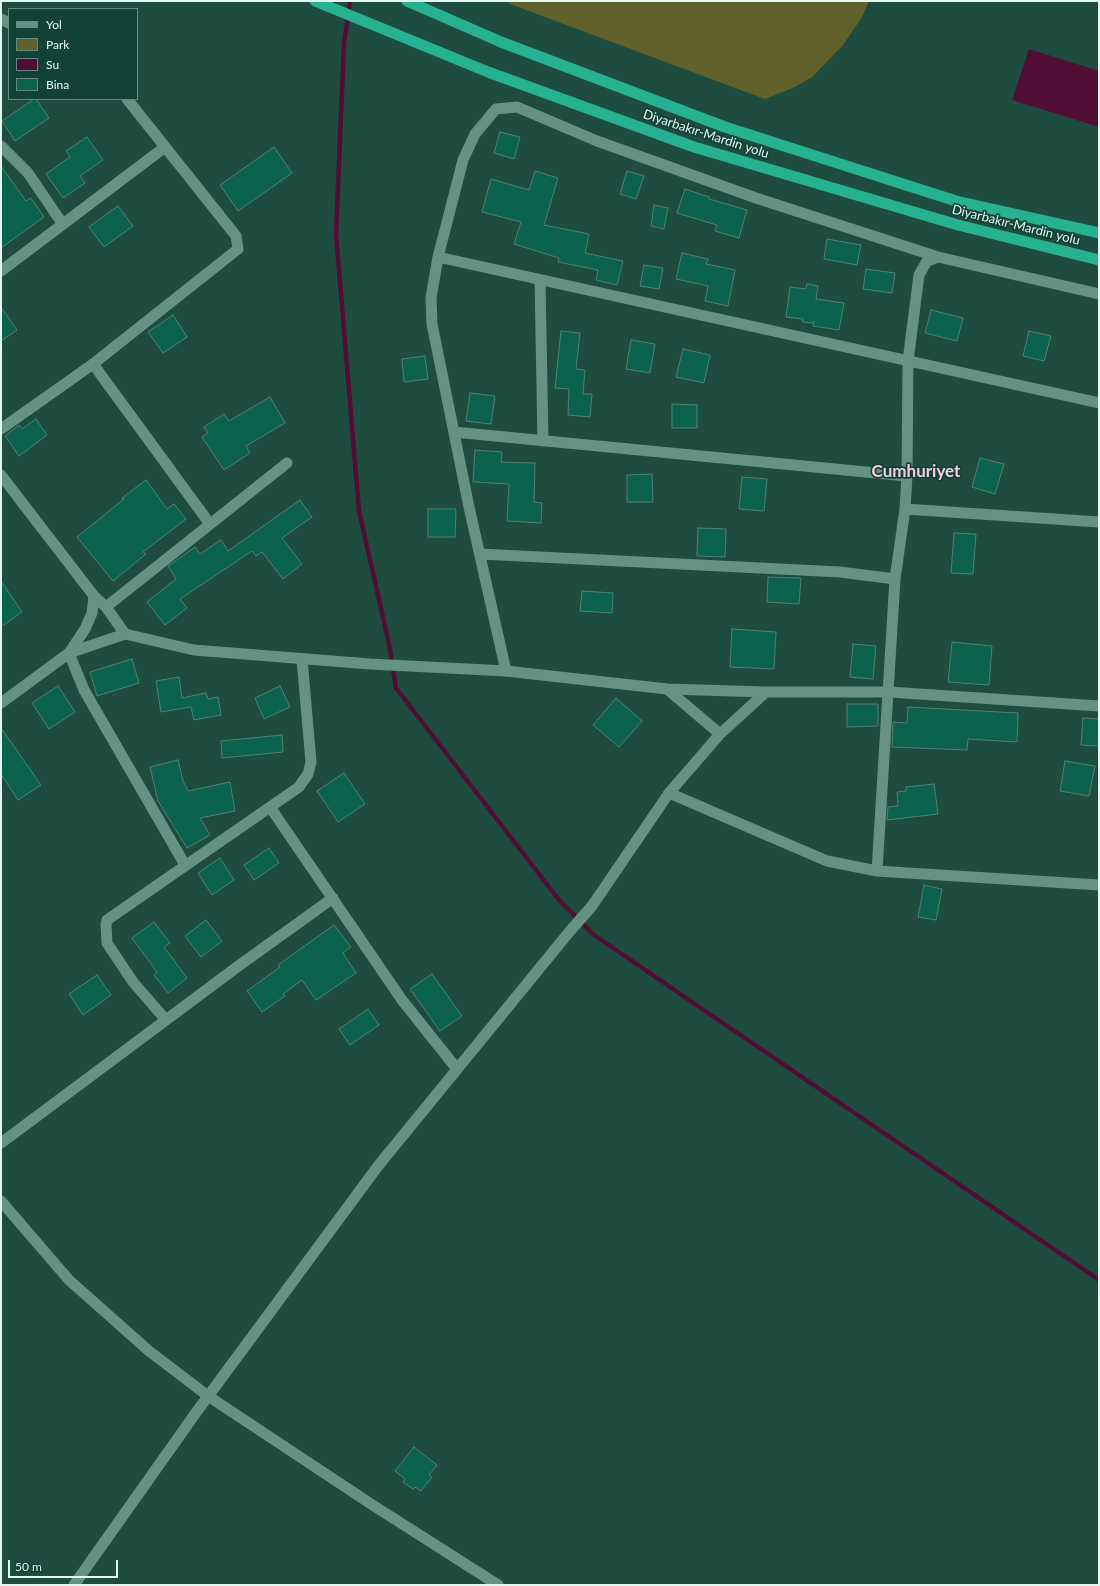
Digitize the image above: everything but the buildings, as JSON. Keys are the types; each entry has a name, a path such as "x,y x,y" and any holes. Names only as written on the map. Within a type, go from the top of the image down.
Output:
{"highway":[{"name":"Diyarbakır-Mardin yolu","path":"315,1 488,72 694,147 958,225 1099,260"},
{"name":"Diyarbakır-Mardin yolu","path":"407,1 501,42 725,127 956,201 1099,233"}],"street":[{"path":"1,428 93,364 238,249 236,236 128,100"},
{"path":"506,671 432,324 431,298 438,257 463,160 475,134 496,109 517,107 597,141 756,198 938,257 1099,294"},
{"path":"1,146 28,173 62,223"},
{"path":"1,271 62,223 165,147"},
{"path":"438,257 1099,404"},
{"path":"877,871 895,579 905,509 907,476 908,361 919,275 926,261 938,257"},
{"path":"540,280 543,441"},
{"path":"93,364 210,524"},
{"path":"454,432 907,476"},
{"path":"106,607 287,464"},
{"path":"1,475 94,596 106,607 125,634"},
{"path":"905,509 1099,522"},
{"path":"480,554 840,572 895,579"},
{"path":"69,653 92,613 94,596"},
{"path":"1,703 69,653 125,634 194,650 370,664 506,671 667,689 766,692 889,692 1099,706"},
{"path":"69,653 84,690 185,865"},
{"path":"166,1020 134,982 107,943 107,920 299,787 308,774 311,762 302,658"},
{"path":"667,689 720,734"},
{"path":"74,1585 208,1396 378,1166 592,906 669,793 720,734 766,692"},
{"path":"669,793 827,861 877,871 1099,885"},
{"path":"270,807 402,1000 457,1069"},
{"path":"1,1143 333,898"},
{"path":"1,1201 70,1280 149,1351 208,1396 371,1504 498,1585"}],"green space":[{"path":"508,1 869,1 862,17 843,45 812,77 795,87 765,99 510,4"}],"water":[{"path":"1029,49 1099,71 1099,127 1012,100"}],"waterway":[{"path":"350,1 344,44 336,234 359,511 389,644 396,688 559,900 594,935 1099,1280"}],"district":[{"name":"Cumhuriyet","path":"916,472"}]}
